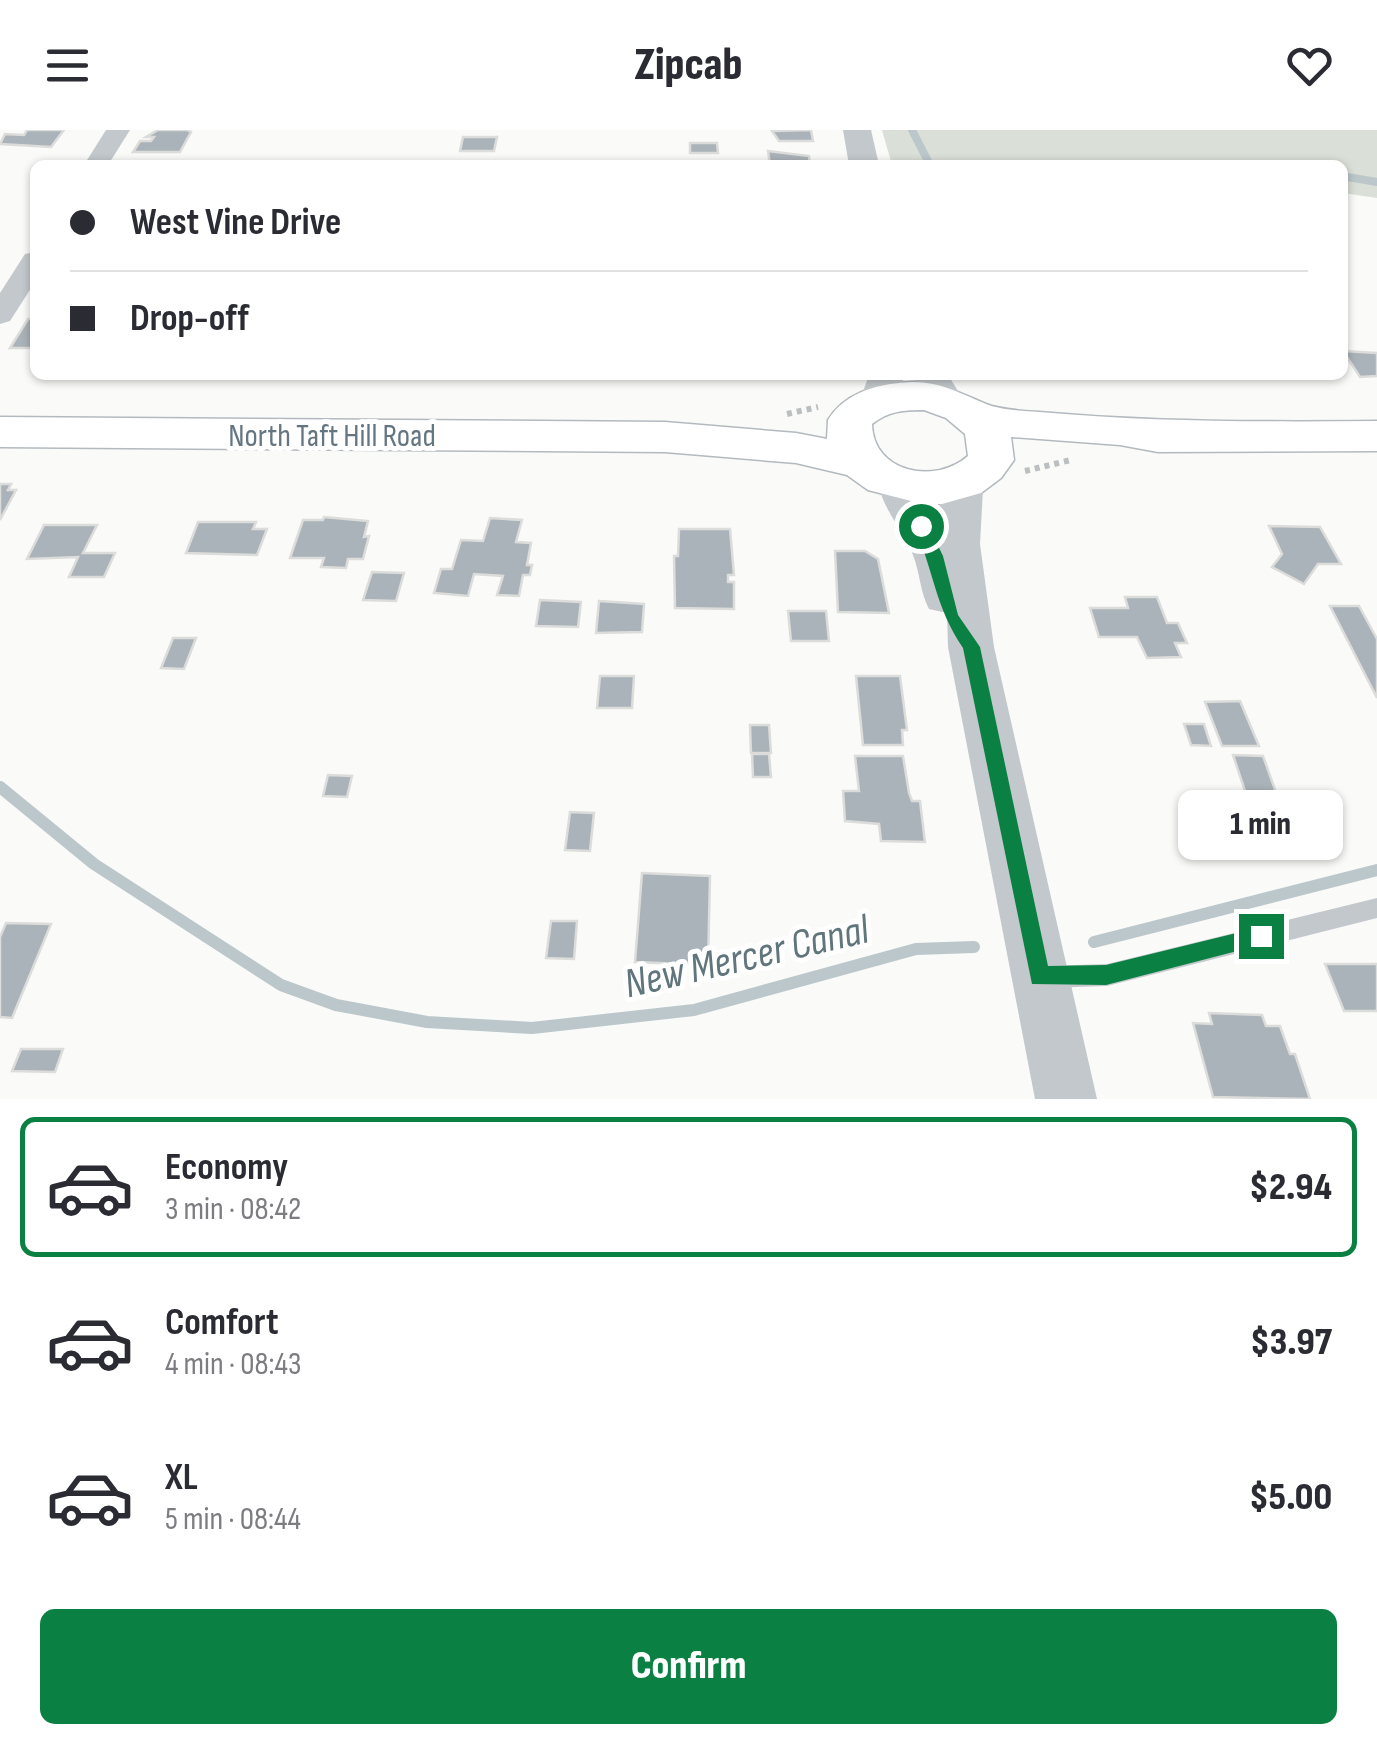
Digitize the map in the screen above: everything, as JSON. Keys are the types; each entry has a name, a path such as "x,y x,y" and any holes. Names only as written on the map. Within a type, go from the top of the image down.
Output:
{"main road":[{"path":"960,427 931,488 875,428 908,395 960,427 1158,436 1377,436"},
{"name":"North Taft Hill Road","path":"0,432 665,437 796,448 875,428"}],"street":[{"path":"99,160 118,130"},
{"path":"857,130 863,160"},
{"path":"0,315 30,268"},
{"path":"960,427 966,500 958,527 972,614 971,647 1066,1099"},
{"path":"875,428 902,499 935,556 950,617 971,647"}],"lane":[{"path":"1040,976 1106,975 1377,908"}],"shaded area":[{"path":"882,130 1377,130 1377,198 1348,194 1348,160 891,160"}],"building":[{"path":"27,130 64,130 51,147 0,144 5,134 24,135"},
{"path":"158,130 191,132 180,152 133,152 140,141 151,141 154,137 146,137"},
{"path":"811,130 813,141 779,141 772,131"},
{"path":"463,137 497,137 494,151 460,151"},
{"path":"690,143 717,143 718,153 690,153"},
{"path":"768,151 809,156 809,160 769,160"},
{"path":"28,319 30,319 30,348 10,348"},
{"path":"1348,351 1377,353 1377,376 1360,377 1348,359"},
{"path":"0,484 11,484 8,490 16,490 0,520"},
{"path":"324,517 368,521 363,559 348,559 346,568 321,567 324,558 290,558 303,520"},
{"path":"490,518 522,520 516,542 531,543 527,565 532,565 530,575 523,575 519,596 497,595 503,576 474,574 468,596 434,593 441,569 452,569 461,540 483,541"},
{"path":"198,522 256,522 253,529 267,529 257,555 186,553"},
{"path":"44,525 97,525 83,553 115,553 104,577 69,577 78,557 27,559"},
{"path":"1269,526 1320,527 1341,564 1318,564 1304,584 1272,567 1282,554"},
{"path":"679,529 730,529 734,575 728,575 728,582 734,582 734,609 675,608 674,556 678,556"},
{"path":"835,551 865,551 878,559 889,613 838,612"},
{"path":"372,572 404,573 396,601 363,600"},
{"path":"1125,597 1157,597 1167,623 1178,623 1187,643 1175,643 1181,657 1147,658 1137,637 1099,637 1090,608 1128,608"},
{"path":"540,600 581,602 578,627 536,626"},
{"path":"599,601 644,604 642,632 596,633"},
{"path":"1330,606 1359,606 1377,639 1377,698"},
{"path":"788,611 826,611 829,641 791,641"},
{"path":"173,638 196,638 184,669 161,668"},
{"path":"600,676 634,676 632,708 597,708"},
{"path":"856,676 900,676 907,730 902,730 903,745 863,745"},
{"path":"1240,701 1259,746 1222,746 1205,702"},
{"path":"1184,724 1204,724 1211,746 1191,745"},
{"path":"750,725 769,725 771,753 751,753"},
{"path":"752,754 769,754 771,777 753,777"},
{"path":"1233,755 1263,756 1283,812 1252,812"},
{"path":"855,756 903,756 912,801 920,801 925,842 881,841 879,824 845,821 843,791 859,791"},
{"path":"328,775 352,776 347,797 323,796"},
{"path":"1212,801 1229,801 1246,847 1228,847"},
{"path":"570,812 594,813 590,851 565,850"},
{"path":"642,873 710,876 708,965 635,962"},
{"path":"551,921 577,921 574,959 546,958"},
{"path":"6,923 51,924 12,1018 0,1017 0,937"},
{"path":"1325,964 1377,964 1377,1011 1344,1011"},
{"path":"1209,1013 1262,1015 1266,1026 1280,1026 1290,1054 1295,1054 1310,1099 1213,1097 1193,1023 1212,1024"},
{"path":"21,1049 63,1049 55,1072 12,1071"}],"waterway":[{"path":"912,130 927,160"},
{"path":"1348,177 1377,182"},
{"name":"New Mercer Canal","path":"0,787 94,864 281,985 336,1005 427,1022 532,1028 694,1010 916,949 974,947"},
{"name":"New Mercer Canal","path":"1094,942 1377,870"}],"route":[{"path":"921,526 935,556 950,617 971,647 1040,976 1106,975 1261,936"}]}
